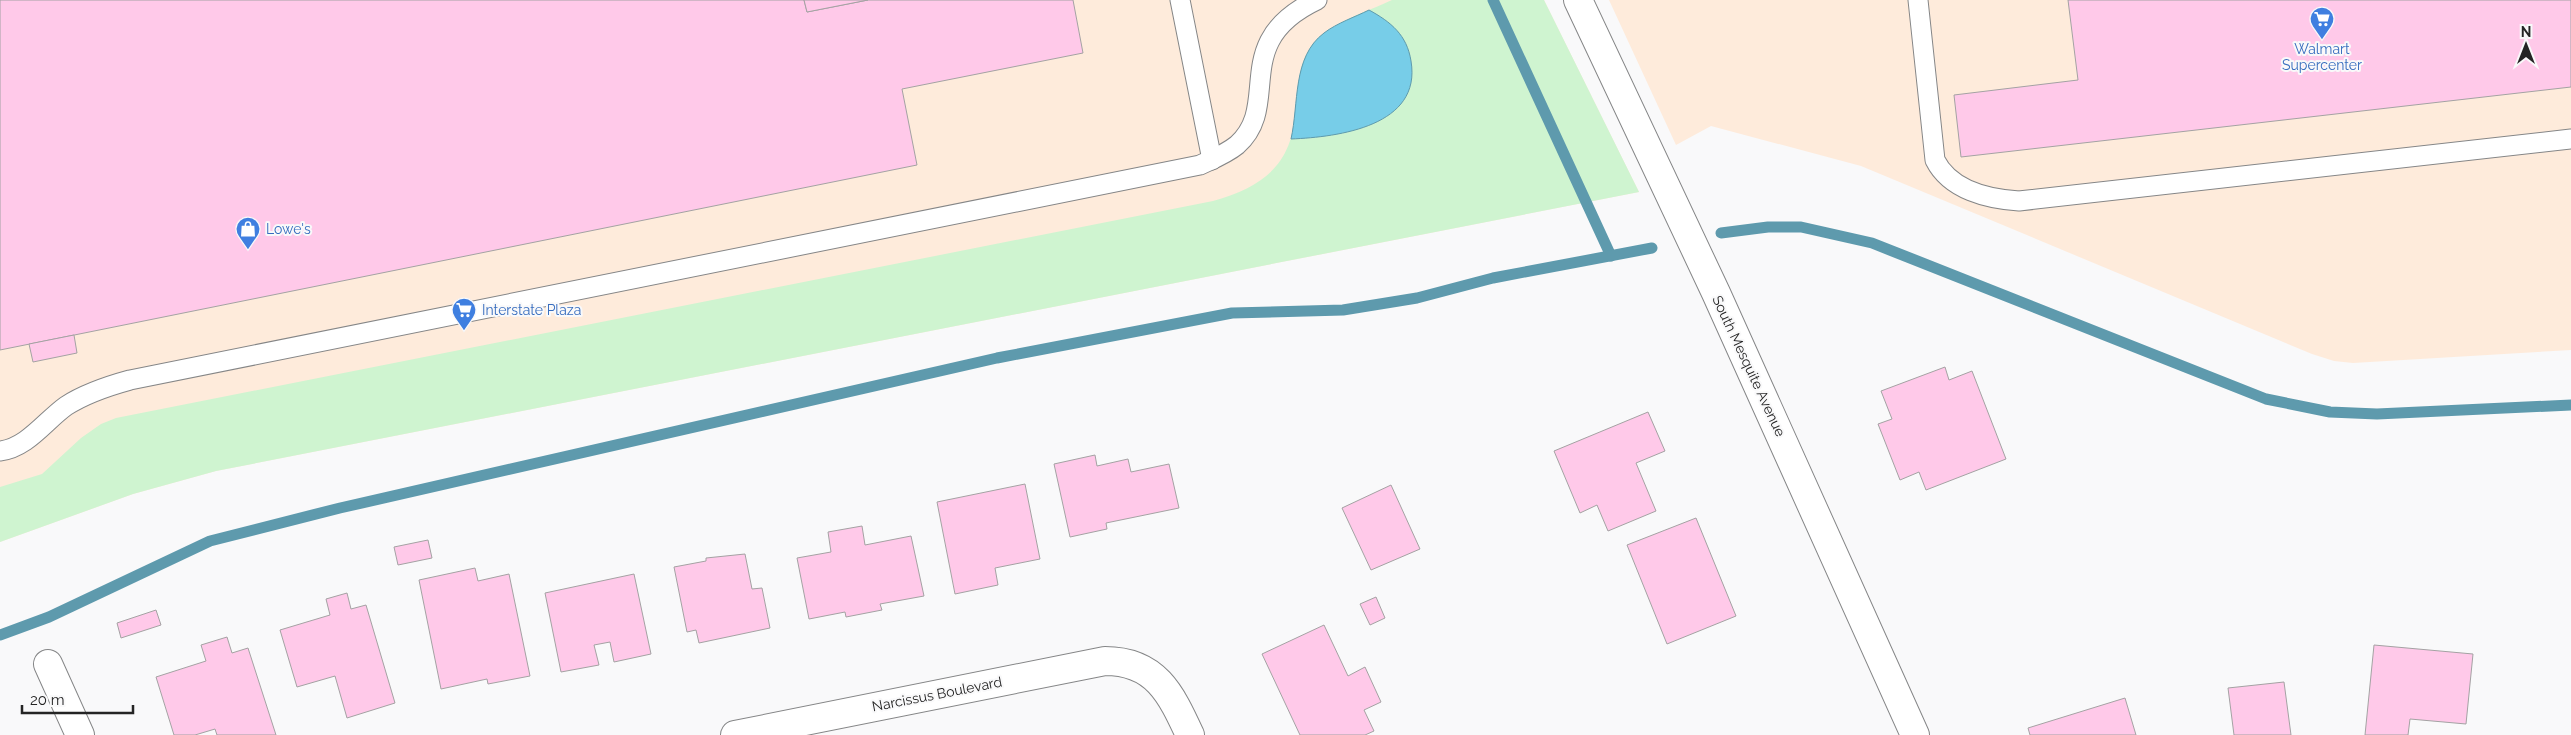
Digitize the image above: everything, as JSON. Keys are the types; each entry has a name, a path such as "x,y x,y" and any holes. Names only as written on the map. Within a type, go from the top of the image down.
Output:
{"street":[{"name":"South Mesquite Avenue","path":"1578,0 1716,294 1915,735"},
{"name":"Narcissus Boulevard","path":"735,735 1084,664 1120,661 1138,667 1153,676 1165,688 1175,702 1190,735"},
{"path":"48,664 80,735"}],"lane":[{"path":"1180,0 1212,160"},
{"path":"0,452 17,446 32,436 49,419 86,395 130,380 1190,167 1212,160 1238,144 1252,121 1257,104 1261,64 1271,36 1294,14 1318,0"},
{"path":"1918,0 1935,160 1948,178 1973,191 1996,199 2026,200 2571,139"}],"shaded area":[{"name":"Interstate Plaza","path":"0,0 1544,0 1639,192 216,471 133,494 0,542"},
{"path":"1609,0 2571,0 2571,350 2353,363 2334,361 2312,354 1861,166 1711,126 1676,145"}],"green space":[{"path":"1392,0 1544,0 1639,192 216,471 133,494 0,542 0,487 42,474 81,438 101,424 116,418 1213,201 1231,195 1261,180 1273,170 1282,158 1294,127 1299,82 1304,59 1312,45 1319,37 1338,24"}],"water":[{"path":"1369,10 1397,30 1406,44 1411,61 1411,83 1404,100 1391,114 1373,124 1353,131 1291,139 1299,82 1306,55 1314,43 1329,29"}],"building":[{"name":"Lowe's","path":"0,0 804,0 807,12 868,0 1073,0 1083,53 902,89 917,165 0,350"},
{"path":"804,0 868,0 807,12"},
{"name":"Walmart Supercenter","path":"2068,0 2571,0 2571,87 1961,157 1954,95 2078,80"},
{"path":"74,335 77,353 33,362 29,344"},
{"path":"1945,367 1949,380 1972,371 2006,459 1926,490 1919,472 1900,480 1878,424 1892,419 1881,391"},
{"path":"1648,412 1665,451 1636,463 1656,511 1608,531 1597,505 1580,513 1554,451"},
{"path":"1095,455 1097,466 1128,459 1131,472 1169,464 1179,508 1106,523 1107,529 1070,537 1054,464"},
{"path":"1025,484 1040,559 995,568 998,585 955,594 937,502"},
{"path":"1391,485 1420,549 1371,570 1342,508"},
{"path":"1696,518 1736,616 1667,644 1627,545"},
{"path":"862,526 865,545 911,536 924,596 880,604 882,610 846,617 845,612 809,619 797,558 831,552 828,532"},
{"path":"428,540 432,558 398,565 394,547"},
{"path":"745,554 752,589 762,588 770,628 699,643 696,630 687,632 674,567 706,561 706,558"},
{"path":"475,568 478,581 509,574 530,676 488,684 487,679 441,689 419,580"},
{"path":"634,574 651,654 614,662 610,642 594,645 599,665 561,672 545,593"},
{"path":"347,593 351,609 366,605 395,703 347,718 335,676 297,687 280,630 330,615 326,599"},
{"path":"1376,597 1385,618 1370,625 1360,604"},
{"path":"156,610 161,625 121,638 117,623"},
{"path":"1324,625 1348,676 1365,667 1381,702 1364,710 1374,731 1365,735 1300,735 1262,654"},
{"path":"227,637 232,653 248,648 276,735 217,735 215,729 195,735 174,735 156,677 206,661 201,645"},
{"path":"2374,645 2473,654 2466,724 2410,719 2408,735 2365,735"},
{"path":"2284,682 2291,735 2234,735 2228,688"},
{"path":"2125,698 2136,735 2030,735 2028,728"}],"waterway":[{"path":"1493,0 1611,256"},
{"path":"1721,233 1768,227 1801,227 1872,243 2266,399 2330,412 2377,414 2571,405"},
{"path":"0,635 49,617 210,541 340,508 997,358 1232,313 1343,310 1417,298 1493,278 1652,248"}],"place":[{"name":"Walmart Supercenter","path":"2322,40"},
{"name":"Lowe's","path":"248,250"},
{"name":"Interstate Plaza","path":"464,331"}]}
